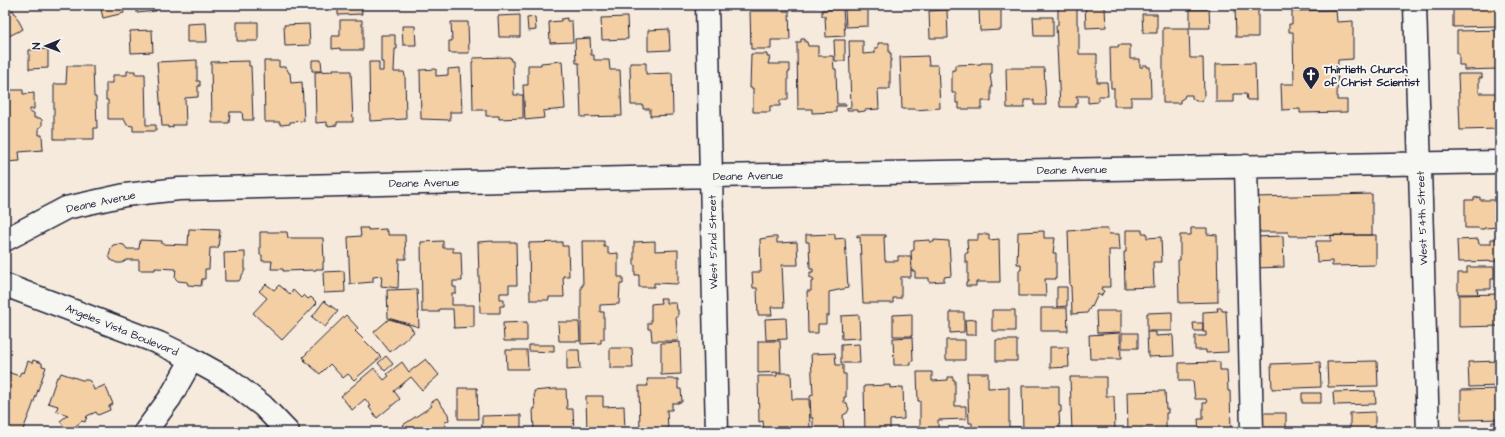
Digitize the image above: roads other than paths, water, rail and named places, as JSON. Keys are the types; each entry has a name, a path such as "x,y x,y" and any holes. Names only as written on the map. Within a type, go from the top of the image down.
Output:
{"street":[{"name":"West 52nd Street","path":"707,5 717,432"},
{"name":"West 54th Street","path":"1415,5 1428,432"},
{"name":"Deane Avenue","path":"5,240 66,208 125,195 179,189 712,176 1500,162"},
{"path":"1246,166 1252,432"},
{"name":"Angeles Vista Boulevard","path":"5,285 159,343 192,359 234,384 263,406 288,432"},
{"path":"145,432 170,398 192,359"}],"place":[{"name":"Thirtieth Church of Christ Scientist","path":"1311,90"}]}
